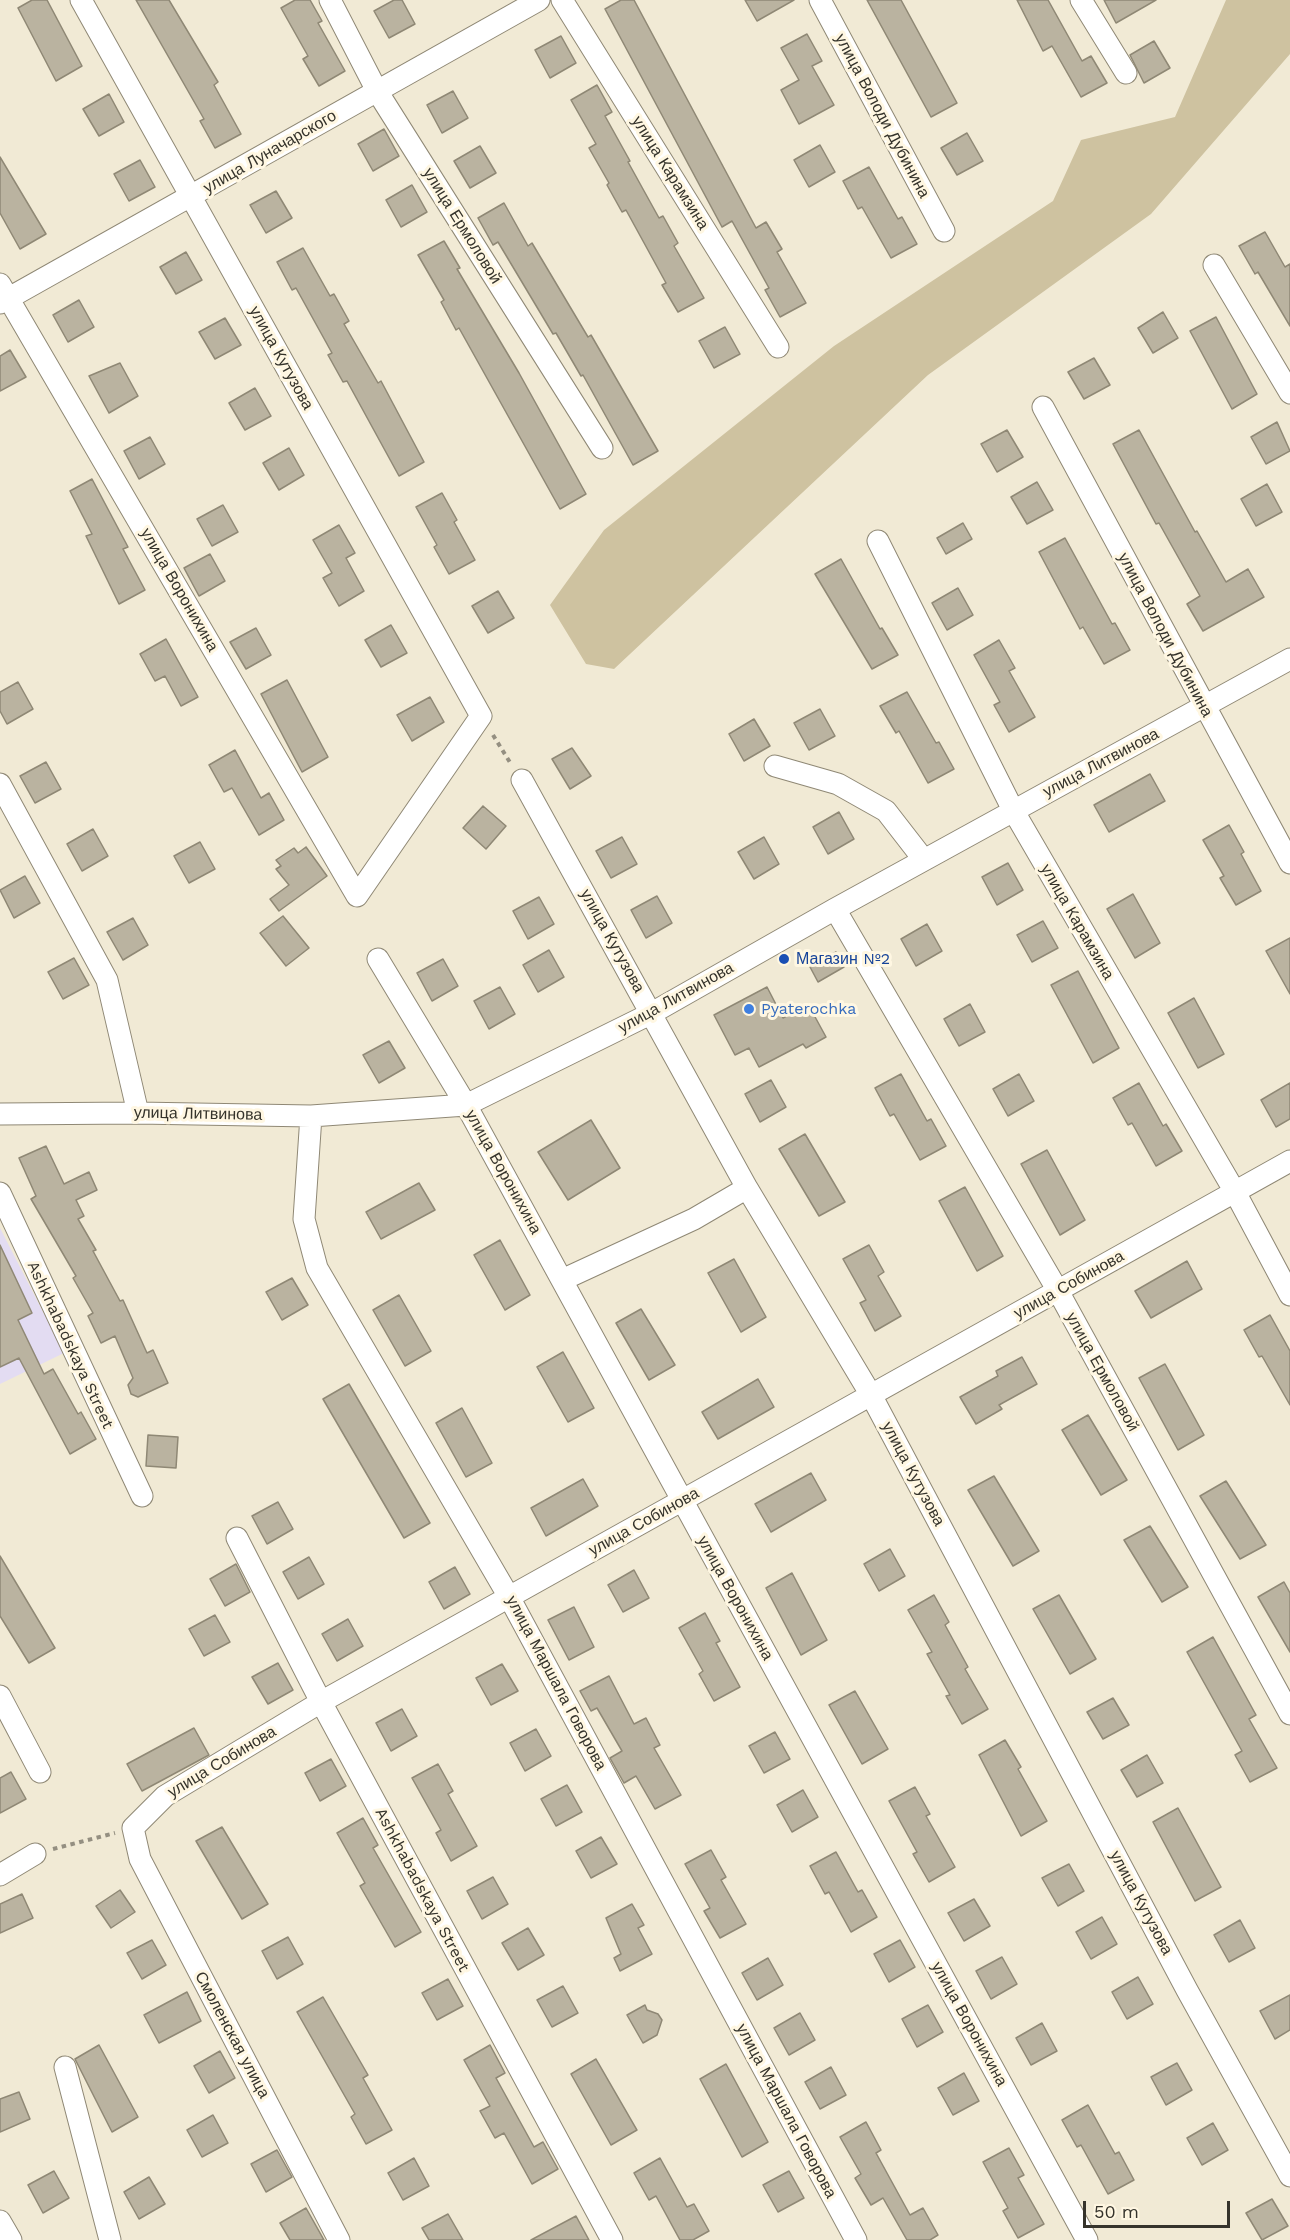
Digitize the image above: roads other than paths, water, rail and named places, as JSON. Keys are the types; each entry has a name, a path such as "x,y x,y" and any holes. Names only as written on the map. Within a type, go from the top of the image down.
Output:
{"street":[{"name":"улица Кутузова","path":"81,0 481,716 357,896"},
{"name":"улица Ермоловой","path":"330,0 377,91 602,448"},
{"name":"улица Луначарского","path":"3,295 191,198 539,0"},
{"name":"улица Карамзина","path":"561,0 778,347"},
{"name":"улица Володи Дубинина","path":"820,0 944,231"},
{"path":"1081,0 1126,73"},
{"path":"1214,265 1290,393"},
{"name":"улица Воронихина","path":"3,295 357,896"},
{"name":"улица Володи Дубинина","path":"1043,407 1290,863"},
{"name":"улица Карамзина","path":"878,541 1012,810 1234,1192 1290,1295"},
{"name":"улица Литвинова","path":"0,1114 138,1113 311,1116 466,1105 652,1013 1012,810 1290,659"},
{"path":"775,766 838,784 886,811 924,860"},
{"name":"улица Кутузова","path":"522,780 747,1188 872,1395 1181,1979 1290,2176"},
{"path":"0,784 107,980 138,1113"},
{"name":"улица Ермоловой","path":"835,909 1058,1291 1290,1714"},
{"name":"улица Воронихина","path":"378,959 466,1105 1087,2240"},
{"name":"улица Маршала Говорова","path":"311,1116 304,1219 317,1268 509,1597 856,2240"},
{"name":"улица Собинова","path":"133,1828 165,1796 321,1702 1290,1161"},
{"path":"562,1280 694,1219 747,1188"},
{"name":"Ashkhabadskaya Street","path":"0,1193 142,1496"},
{"name":"Ashkhabadskaya Street","path":"237,1538 321,1702 612,2240"},
{"path":"0,1696 40,1772"},
{"name":"Смоленская улица","path":"133,1828 140,1859 339,2240"},
{"path":"0,1875 35,1854"},
{"path":"64,2067 110,2240"},
{"path":"0,2221 11,2240"}],"place":[{"name":"Магазин №2","path":"784,959"},
{"name":"Pyaterochka","path":"749,1009"}]}
